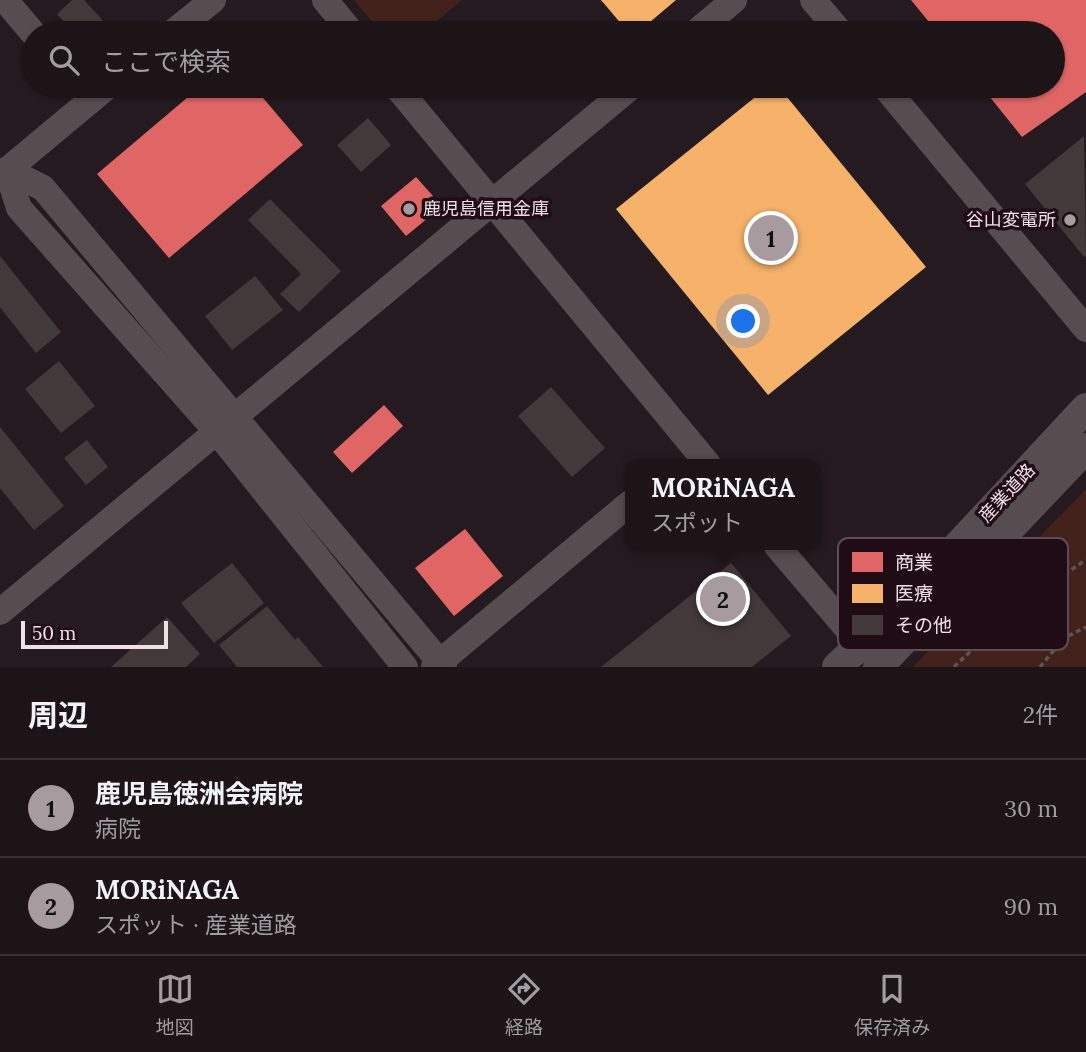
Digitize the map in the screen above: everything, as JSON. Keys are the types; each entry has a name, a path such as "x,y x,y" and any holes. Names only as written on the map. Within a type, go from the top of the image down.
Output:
{"main road":[{"name":"産業道路","path":"973,538 1086,408"},
{"name":"産業道路","path":"993,538 1086,448"},
{"name":"産業道路","path":"837,667 870,656"}],"street":[{"path":"5,0 23,21"},
{"path":"187,21 213,0"},
{"path":"325,0 342,21"},
{"path":"709,21 734,0"},
{"path":"813,0 831,21"},
{"path":"84,98 4,173 19,208 226,424 439,665 625,507"},
{"path":"406,98 694,459"},
{"path":"0,612 618,98"},
{"path":"894,98 1086,330"},
{"path":"226,424 405,667"},
{"path":"780,550 838,618"}],"path":[{"path":"1068,571 1086,560"},
{"path":"1068,636 1086,627"},
{"path":"954,667 971,650"},
{"path":"1040,667 1054,650"}],"shaded area":[{"path":"354,0 462,0 437,21 372,21"},
{"path":"1086,489 1086,667 913,667 930,650 1068,650 1068,538 1038,538"}],"building: 商業":[{"path":"911,0 1086,0 1086,92 1022,137 991,98 1065,98 1065,21 928,21"},
{"path":"187,98 263,98 303,145 169,258 97,174"},
{"name":"鹿児島信用金庫","path":"416,177 433,196 434,213 406,236 381,206"},
{"path":"384,405 403,426 352,473 333,452"},
{"path":"465,529 503,576 454,616 415,568"}],"building: 医療":[{"path":"601,0 676,0 651,21 619,21"},
{"path":"754,98 788,98 926,267 768,395 616,209"}],"building: その他":[{"path":"72,0 84,0 103,21 64,21 57,14"},
{"path":"368,118 391,145 361,172 337,145"},
{"name":"谷山変電所","path":"1084,136 1086,256 1084,257 1025,184"},
{"path":"270,199 341,271 299,312 280,294 301,274 248,220"},
{"path":"0,256 61,332 36,353 0,307"},
{"path":"255,276 283,310 232,350 205,316"},
{"path":"59,361 95,406 61,433 25,389"},
{"path":"551,387 605,448 572,477 518,416"},
{"path":"0,427 64,506 34,530 0,488"},
{"path":"87,440 108,467 86,485 64,458"},
{"path":"232,563 264,603 214,643 181,603"},
{"path":"731,563 791,636 752,667 601,667"},
{"path":"267,606 295,640 298,637 323,667 237,667 219,645"},
{"path":"167,617 200,654 186,667 111,667"}],"place":[{"name":"鹿児島信用金庫","path":"409,209"},
{"name":"谷山変電所","path":"1070,220"},
{"name":"鹿児島徳洲会病院","path":"771,238"},
{"name":"MORiNAGA","path":"723,599"}]}
